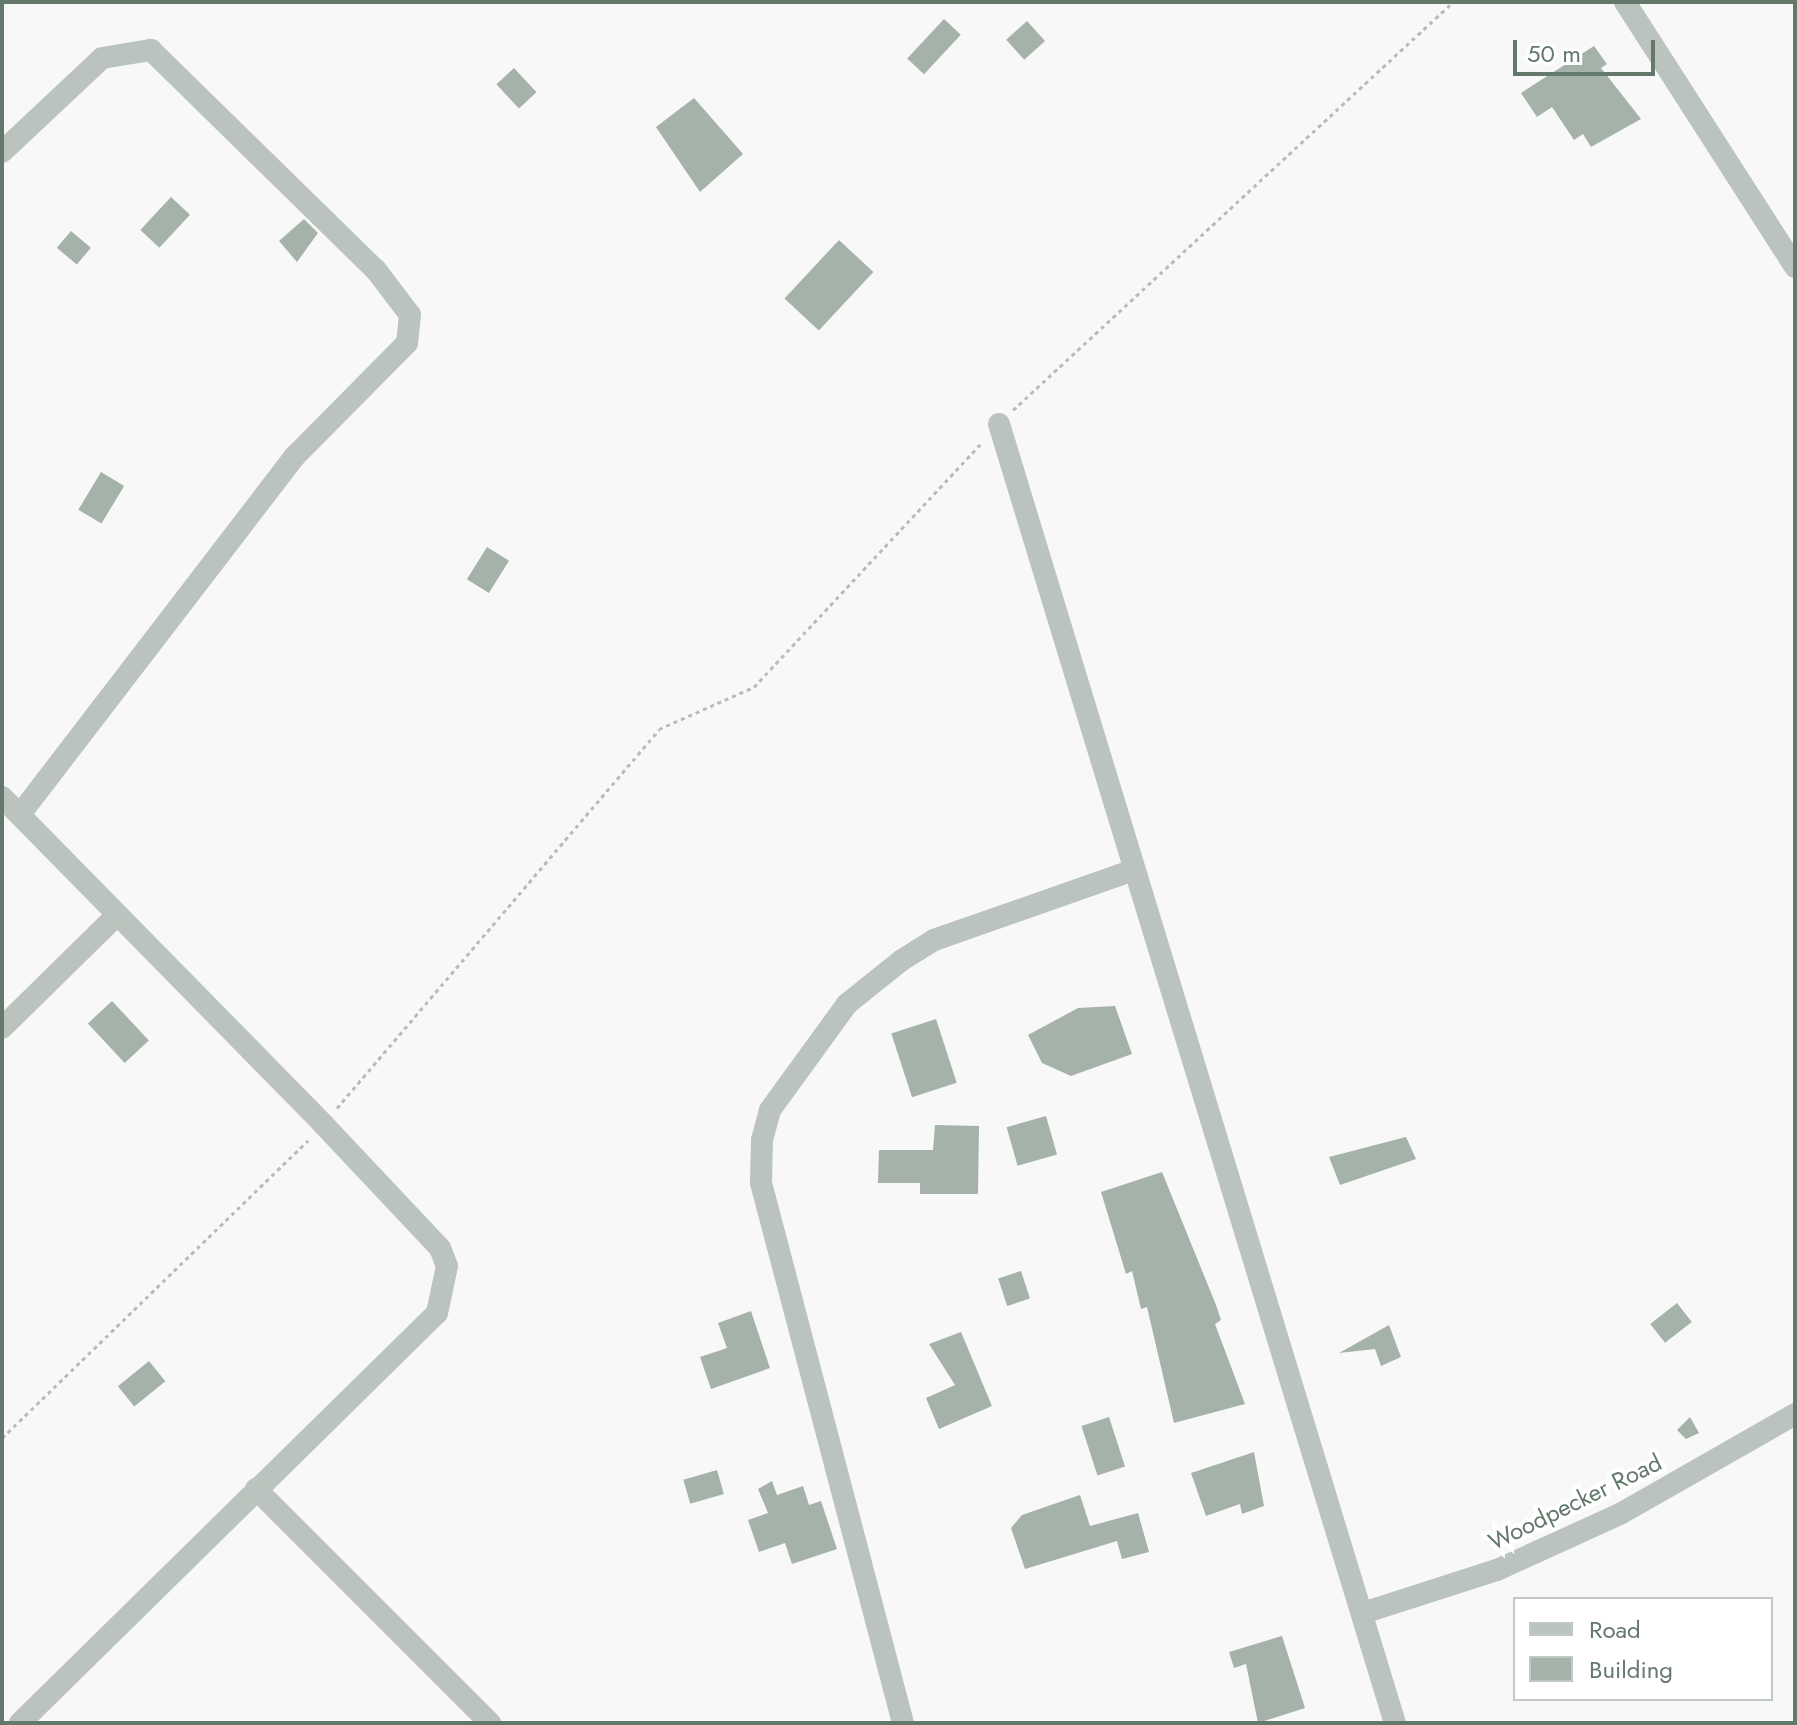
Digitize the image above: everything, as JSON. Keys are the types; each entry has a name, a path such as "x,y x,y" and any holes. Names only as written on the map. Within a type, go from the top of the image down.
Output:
{"street":[{"path":"1625,2 1795,267"},
{"path":"2,152 102,58 151,50 376,270 410,315 407,343 295,456 20,815"},
{"path":"999,424 1134,870 1366,1612 1395,1723"},
{"path":"2,797 324,1125 440,1248 445,1284 437,1313 20,1723"},
{"path":"903,1723 761,1183 762,1140 770,1110 847,1004 902,960 934,940 1134,870"},
{"path":"2,1028 117,915"},
{"name":"Woodpecker Road","path":"1366,1612 1497,1570 1606,1521 1795,1414"},
{"path":"256,1489 490,1723"}],"path":[{"path":"2,1438 324,1125 659,729 754,687 999,424 1453,2"}],"building":[{"path":"944,19 961,35 924,74 907,58"},
{"path":"1027,21 1045,41 1024,60 1006,40"},
{"path":"1594,46 1607,64 1601,68 1641,119 1591,147 1583,134 1574,140 1552,107 1537,117 1521,93"},
{"path":"514,68 537,92 519,109 496,84"},
{"path":"694,98 743,154 700,192 656,127"},
{"path":"171,197 190,215 159,248 140,230"},
{"path":"304,219 318,233 297,262 279,241"},
{"path":"71,231 91,248 77,265 57,248"},
{"path":"839,240 873,272 819,331 784,299"},
{"path":"101,472 124,486 101,524 78,510"},
{"path":"487,547 509,561 489,593 467,579"},
{"path":"112,1001 149,1040 125,1063 88,1024"},
{"path":"1115,1006 1132,1054 1071,1076 1042,1063 1028,1035 1078,1008"},
{"path":"936,1019 957,1083 912,1097 891,1034"},
{"path":"1046,1116 1057,1154 1018,1166 1007,1127"},
{"path":"935,1125 979,1126 978,1194 920,1194 920,1183 878,1183 879,1150 933,1150"},
{"path":"1406,1137 1416,1159 1340,1185 1329,1157"},
{"path":"1162,1172 1216,1305 1221,1320 1215,1324 1245,1404 1174,1423 1147,1307 1141,1309 1132,1271 1126,1274 1101,1192"},
{"path":"1021,1271 1030,1299 1007,1306 998,1278"},
{"path":"1677,1303 1692,1322 1665,1343 1650,1324"},
{"path":"751,1311 770,1368 711,1389 700,1357 727,1348 718,1323"},
{"path":"1389,1325 1401,1357 1381,1366 1375,1349 1339,1353"},
{"path":"961,1332 992,1406 939,1429 926,1398 955,1385 929,1344"},
{"path":"149,1361 165,1381 134,1406 118,1386"},
{"path":"1109,1417 1125,1466 1097,1475 1081,1426"},
{"path":"1690,1417 1699,1433 1686,1439 1677,1430"},
{"path":"1254,1452 1264,1506 1242,1514 1240,1504 1206,1516 1191,1473"},
{"path":"717,1470 724,1494 690,1504 683,1480"},
{"path":"772,1481 777,1495 803,1486 809,1505 821,1501 837,1549 792,1564 785,1543 759,1552 748,1520 768,1513 758,1489"},
{"path":"1080,1495 1090,1526 1138,1513 1149,1552 1122,1559 1117,1541 1025,1569 1011,1528 1022,1515"},
{"path":"1282,1636 1305,1708 1258,1723 1246,1664 1234,1668 1229,1652"}]}
